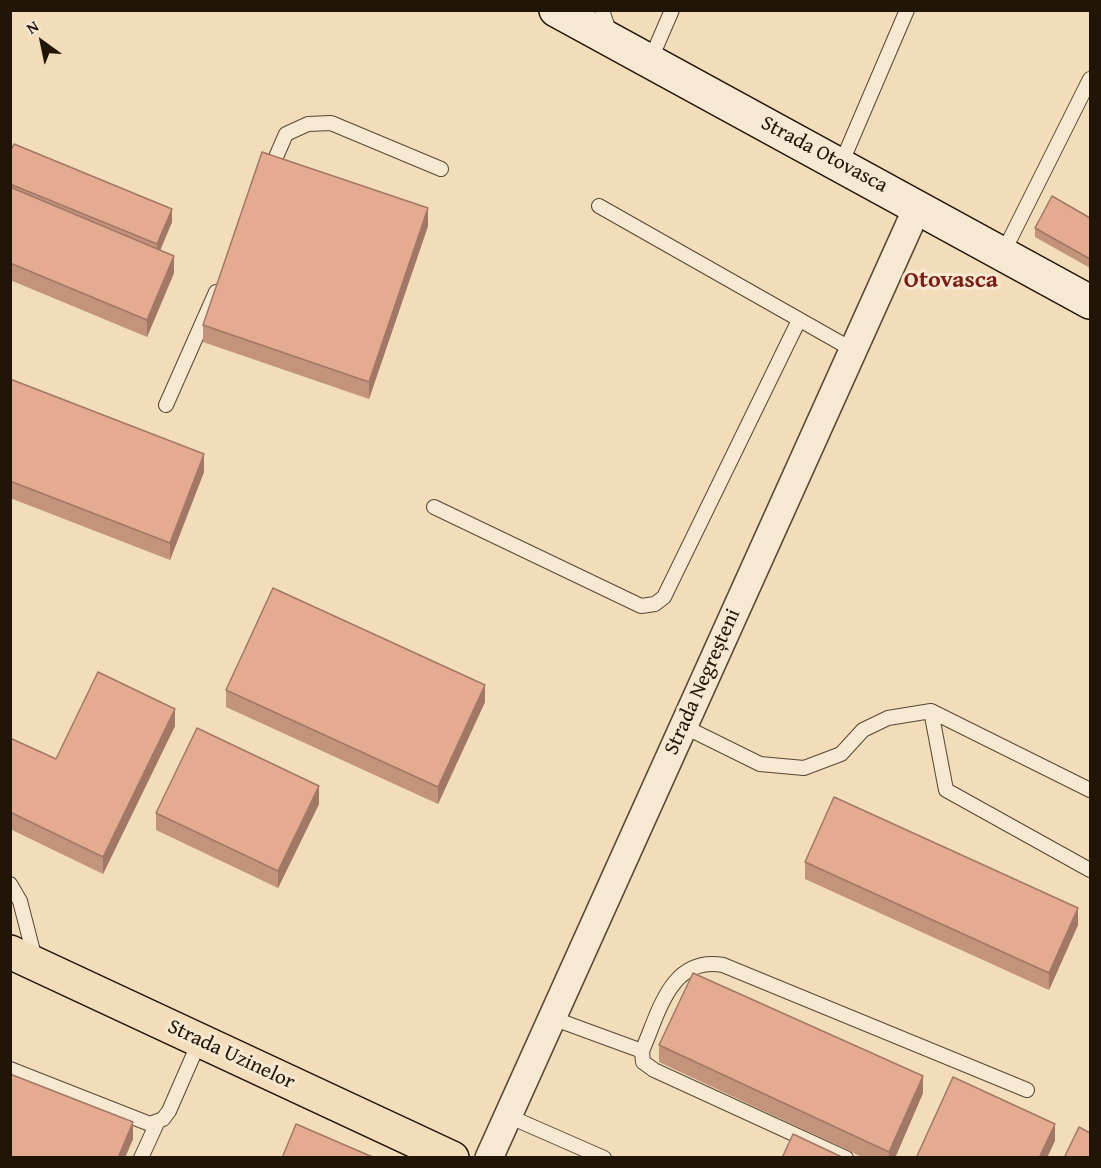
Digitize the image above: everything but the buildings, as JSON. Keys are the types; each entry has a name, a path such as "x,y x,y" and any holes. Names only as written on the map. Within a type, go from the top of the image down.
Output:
{"main road":[{"name":"Strada Uzinelor","path":"24,958 452,1158"}],"street":[{"name":"Strada Otovasca","path":"556,10 607,26 650,61 1090,302"},
{"name":"Strada Negreșteni","path":"489,1158 918,206"}],"lane":[{"path":"650,61 672,10"},
{"path":"841,164 907,10"},
{"path":"1002,255 1090,79"},
{"path":"262,188 286,134 308,124 331,123 441,169"},
{"path":"599,206 853,350"},
{"path":"166,405 223,275"},
{"path":"434,507 641,606 655,604 664,597 799,320"},
{"path":"683,726 760,764 804,768 841,754 863,730 888,718 931,711 1090,790"},
{"path":"931,711 946,790 1090,870"},
{"path":"10,884 20,901 24,958"},
{"path":"846,1158 654,1070 643,1062 642,1051 677,978 696,965 710,963 723,965 1027,1090"},
{"path":"552,1018 642,1051"},
{"path":"141,1158 157,1123 169,1111 200,1040"},
{"path":"10,1069 150,1124 157,1123"},
{"path":"508,1116 604,1158"}],"district":[{"name":"Otovasca","path":"951,281"}]}
